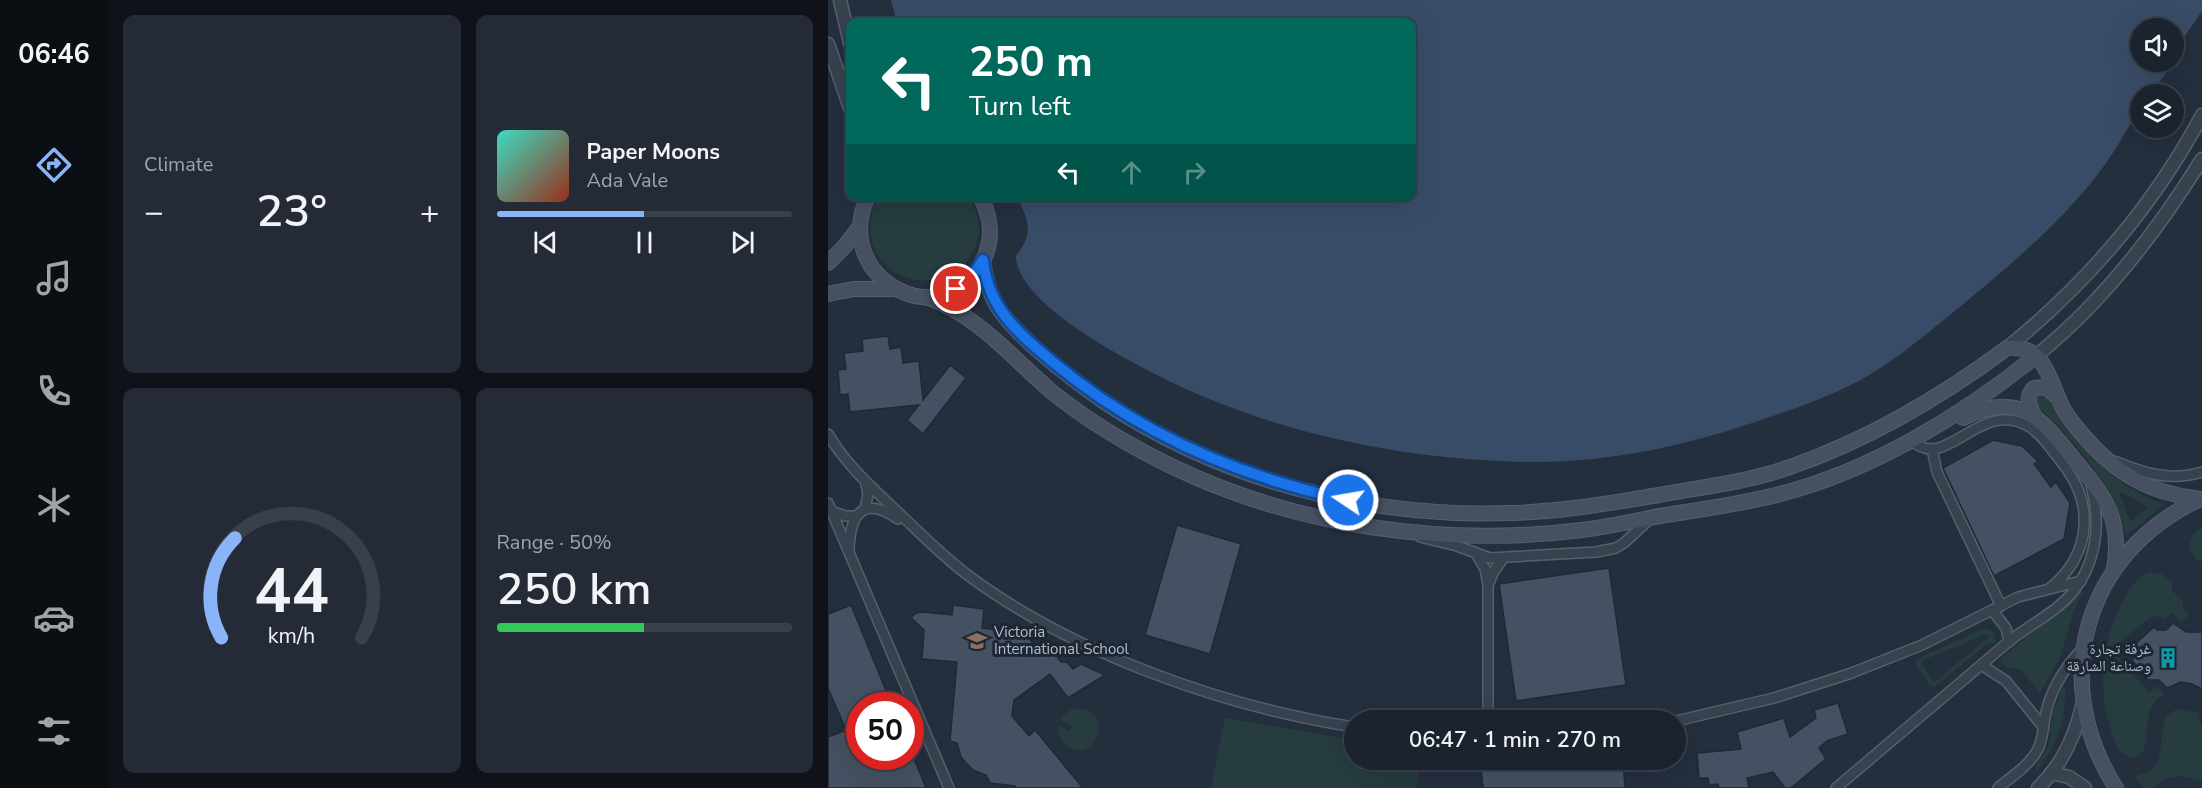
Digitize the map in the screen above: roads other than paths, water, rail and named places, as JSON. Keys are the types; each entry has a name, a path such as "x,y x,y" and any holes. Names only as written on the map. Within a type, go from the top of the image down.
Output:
{"main road":[{"path":"865,201 858,229 859,245 873,274 892,290"},
{"path":"828,294 867,288 927,297 946,294 964,284 983,260 989,241 987,211 982,201"},
{"path":"828,262 858,229"},
{"path":"983,260 990,292 1004,316 1065,372 1122,413 1183,447 1248,473 1317,494 1379,506 1443,513 1512,513 1581,507 1690,489 1788,468 1855,440 1950,388 2007,348 2019,348 2036,356 2044,366 2069,418 2101,455 2122,473 2146,486 2173,495 2201,499"},
{"path":"927,297 964,314 979,325 1054,393 1109,432 1172,467 1240,494 1310,514 1374,528 1475,536 1547,534 1606,527 1783,494 1845,471 1911,440 1990,391 2036,356"},
{"path":"2034,416 2028,400 2034,388 2046,387 2057,397"},
{"path":"1920,406 1933,427"},
{"path":"1933,427 1949,424 1981,409 1996,406 2019,409 2034,416 2052,431 2101,492 2114,524 2116,548 2113,571"},
{"path":"2116,788 2094,747 2083,702 2081,675 2083,648 2095,604 2113,571 2151,528 2201,499"}],"street":[{"path":"840,0 846,26"},
{"path":"828,44 846,96"},
{"path":"2007,348 2060,303 2116,244 2162,182 2202,115"},
{"path":"2036,356 2076,320 2117,278 2161,222 2202,159"},
{"path":"1911,440 1920,447 1932,449 1943,447 1985,423 1999,419 2014,420 2028,425 2044,440 2077,484 2085,515 2083,537 2076,557 2064,575 2048,590"},
{"path":"828,434 843,458 866,484 965,572 1007,601 1112,656 1165,677 1279,712 1344,725"},
{"path":"1932,449 1937,472 2006,628 2009,642"},
{"path":"2101,455 2138,471 2162,476 2186,476 2202,472"},
{"path":"1836,788 2009,642 2060,606 2081,581 2092,555 2097,528 2095,500 2086,474"},
{"path":"865,509 868,494 866,484"},
{"path":"830,507 846,516 855,516 865,509 885,511 913,527"},
{"path":"830,507 949,788"},
{"path":"849,555 850,533 855,516"},
{"path":"1407,532 1429,540 1458,546 1477,555 1503,559 1606,551 1624,543 1652,518"},
{"path":"1477,555 1485,569 1488,585 1488,710"},
{"path":"1488,585 1503,559"},
{"path":"1686,719 1774,698 1839,678 1922,645 2028,594 2081,581"},
{"path":"1998,788 2034,756 2041,743 2048,706 2056,684 2068,665 2083,648"},
{"path":"1983,666 2007,681 2044,728"},
{"path":"2038,788 2051,773 2071,740 2083,702"},
{"path":"2051,773 2069,777 2085,788"}],"water":[{"path":"891,0 2202,0 2202,11 2184,37 2184,18 2130,18 2130,72 2167,72 2157,84 2130,84 2130,124 2115,150 2082,194 2028,249 1906,350 1859,381 1773,416 1678,444 1592,459 1535,462 1432,456 1328,437 1278,424 1228,407 1134,363 1082,332 1045,304 1030,288 1020,272 1016,256 1022,248 1028,227 1019,201 1416,201 1416,18 896,18"}],"place":[{"name":"Victoria International School","path":"977,641"},
{"name":"غرفة تجارة وصناعة الشارقة","path":"2168,658"}]}
